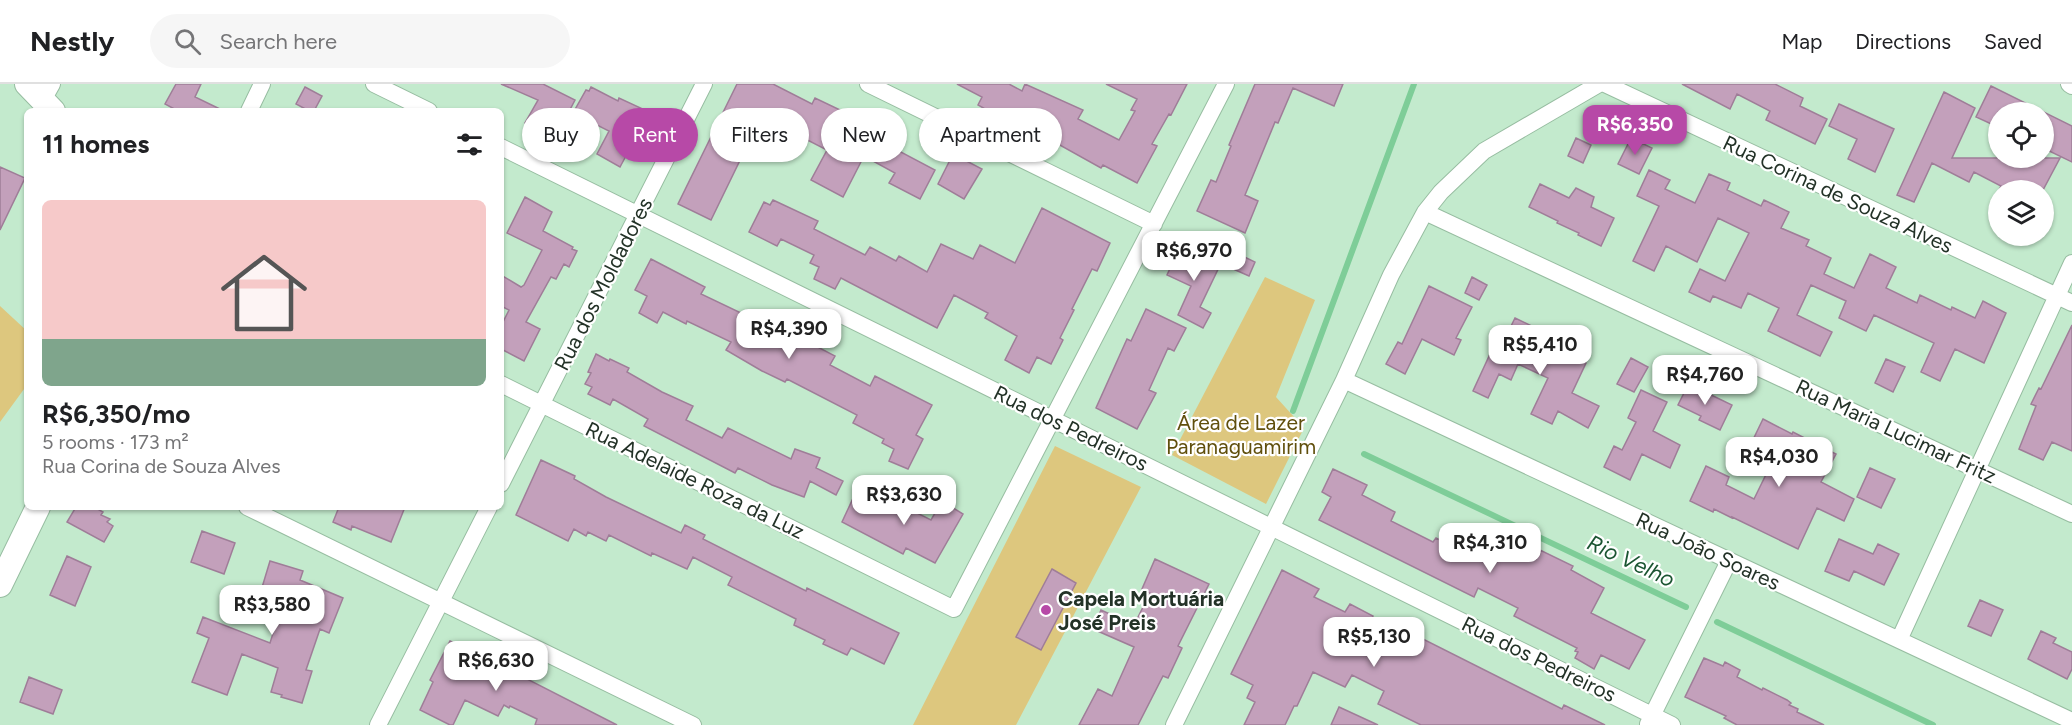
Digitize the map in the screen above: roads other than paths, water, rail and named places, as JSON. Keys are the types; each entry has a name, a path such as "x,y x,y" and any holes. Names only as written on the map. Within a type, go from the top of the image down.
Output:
{"main road":[{"path":"0,585 37,510"}],"street":[{"path":"250,108 262,84"},
{"path":"375,84 423,108"},
{"name":"Rua dos Moldadores","path":"504,478 704,84"},
{"path":"868,84 1154,224"},
{"path":"1052,418 1226,84"},
{"path":"1180,723 1344,381 1391,275 1425,212 1448,184 1484,150 1599,84"},
{"name":"Rua Corina de Souza Alves","path":"1605,84 2064,300"},
{"name":"Rua dos Pedreiros","path":"504,148 1272,527 1650,720 1672,725"},
{"name":"Rua Maria Lucimar Fritz","path":"1425,212 2072,514"},
{"path":"1899,640 1977,469 2064,300 2072,263"},
{"name":"Rua João Soares","path":"1344,381 2072,721"},
{"name":"Rua Adelaide Roza da Luz","path":"504,385 954,609 1052,418"},
{"path":"254,510 693,725"},
{"path":"378,725 487,510"},
{"path":"1650,720 1729,561"}],"waterway":[{"name":"Rio Velho","path":"1293,411 1414,84"},
{"name":"Rio Velho","path":"1364,454 1686,607"},
{"name":"Rio Velho","path":"1717,622 1933,725"}],"place":[{"name":"Capela Mortuária José Preis","path":"1046,610"}],"park label":[{"name":"Área de Lazer Paranaguamirim","path":"1241,434"}]}
